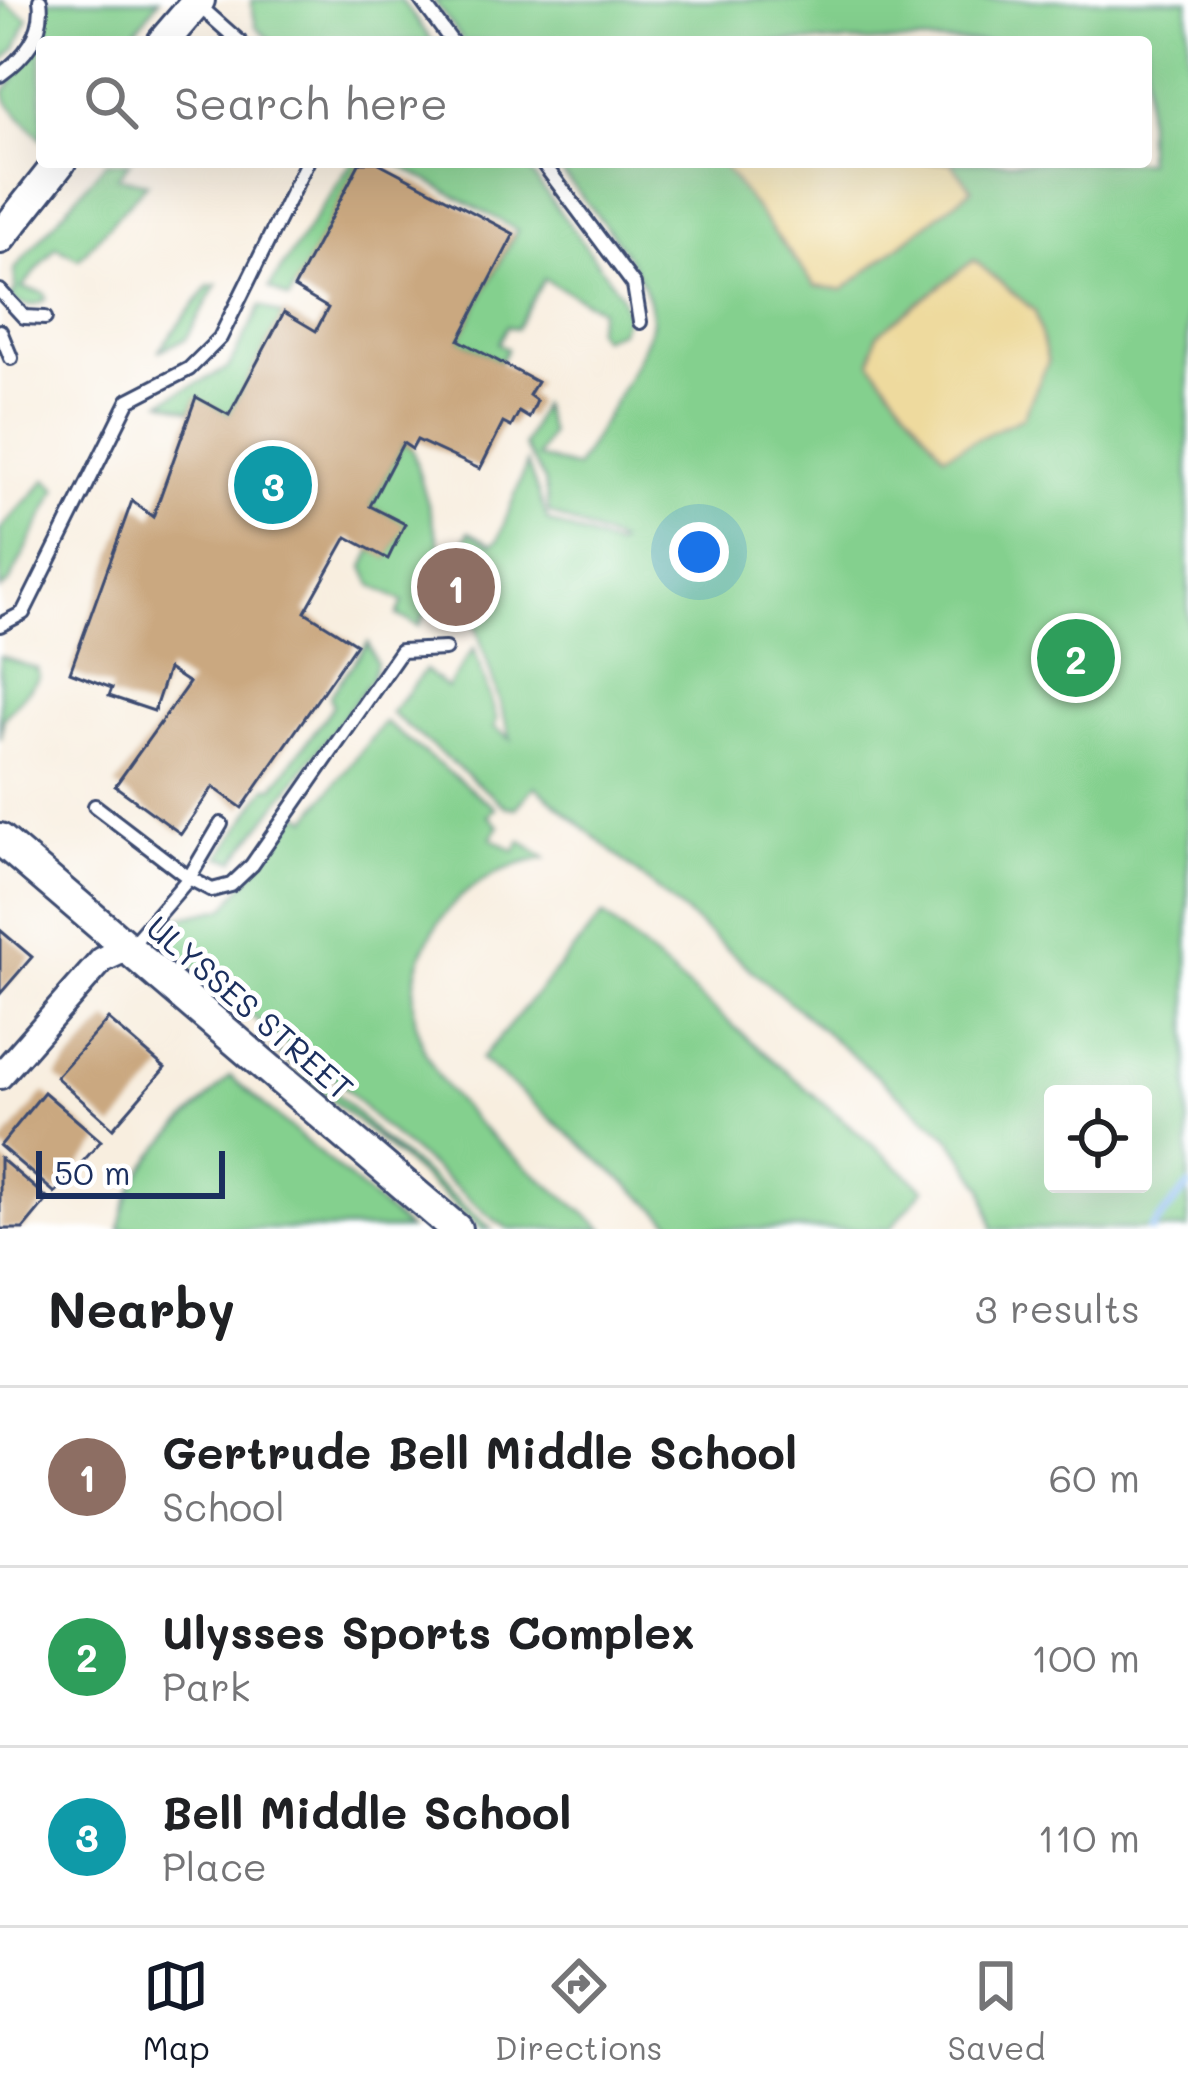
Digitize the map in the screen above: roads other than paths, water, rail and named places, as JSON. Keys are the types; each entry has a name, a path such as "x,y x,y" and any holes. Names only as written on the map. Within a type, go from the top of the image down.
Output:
{"street":[{"path":"168,36 196,1"},
{"path":"0,238 55,168"},
{"name":"ULYSSES STREET","path":"0,839 115,954 456,1229"},
{"path":"0,1076 115,954"}],"lane":[{"path":"36,36 43,16 40,0"},
{"path":"421,0 448,36"},
{"path":"196,1 234,36"},
{"path":"0,75 36,37"},
{"path":"0,625 23,614 128,400 188,369 220,338 304,168"},
{"path":"546,168 634,285 640,322"},
{"path":"0,291 24,317 45,318"},
{"path":"0,331 11,358"},
{"path":"95,806 189,878 212,890 231,885 252,865 401,651 445,649"},
{"path":"115,954 189,878 221,824"}],"waterway":[{"path":"1151,1229 1188,1187"}],"place":[{"name":"Bell Middle School","path":"273,485"},
{"name":"Gertrude Bell Middle School","path":"456,587"},
{"name":"Ulysses Sports Complex","path":"1076,658"}]}
